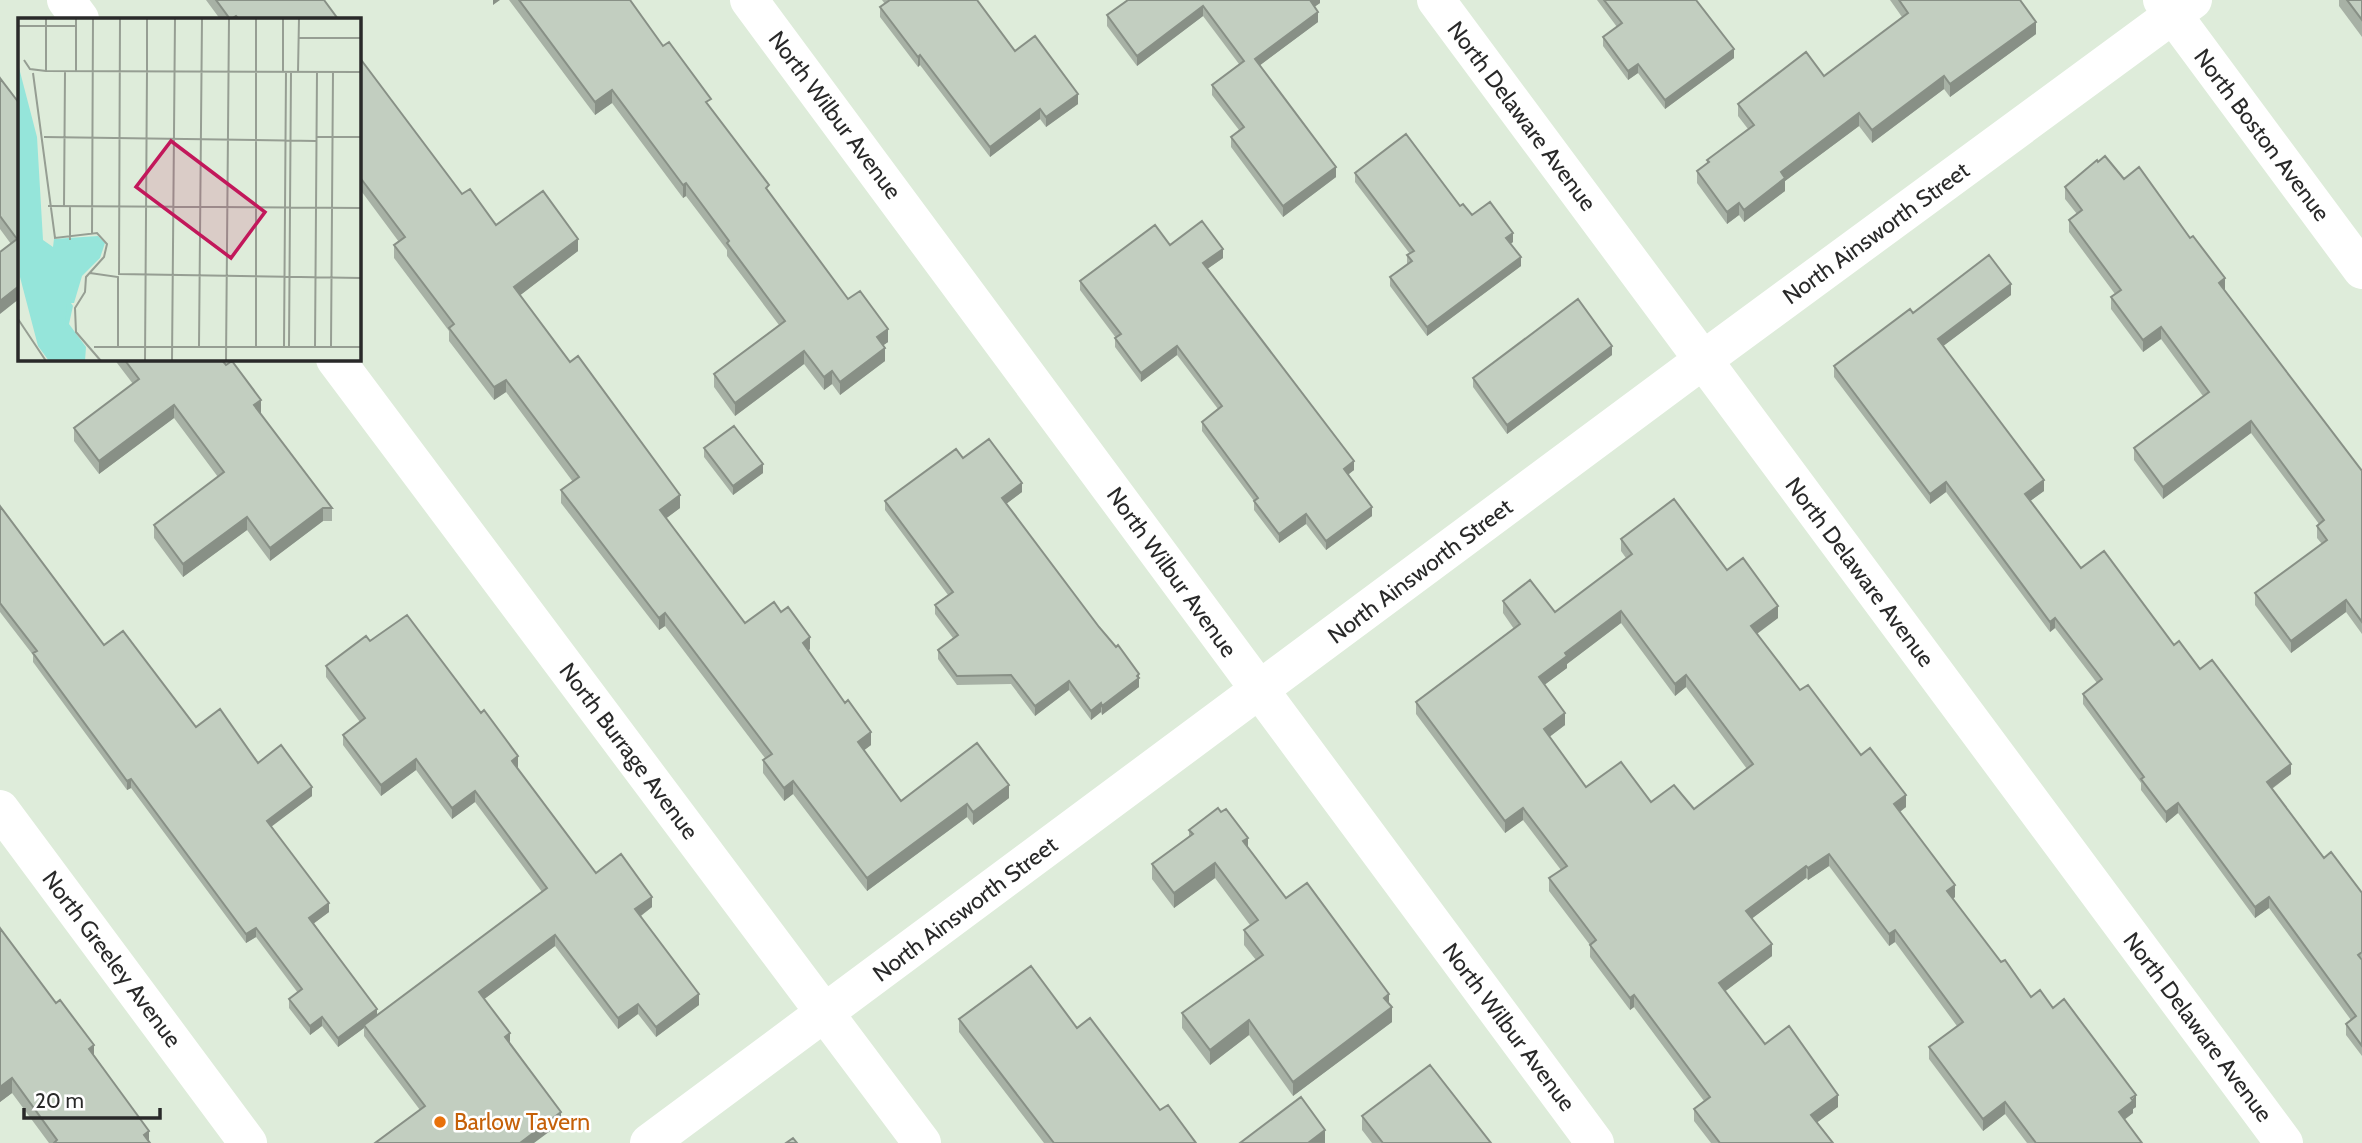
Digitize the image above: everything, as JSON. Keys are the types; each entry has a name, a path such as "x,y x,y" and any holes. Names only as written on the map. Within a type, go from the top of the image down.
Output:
{"street":[{"path":"66,0 79,18"},
{"name":"North Wilbur Avenue","path":"749,0 1595,1143"},
{"name":"North Delaware Avenue","path":"1436,0 2284,1143"},
{"name":"North Ainsworth Street","path":"649,1143 1260,691 2176,5"},
{"name":"North Boston Avenue","path":"2176,5 2362,270"},
{"name":"North Burrage Avenue","path":"336,360 922,1143"},
{"name":"North Greeley Avenue","path":"0,809 248,1143"}],"building":[{"path":"216,0 324,0 337,18 236,16 229,18"},
{"path":"519,0 630,0 663,46 669,42 711,99 706,102 769,185 766,188 848,299 860,291 888,329 877,337 885,348 840,382 832,371 824,377 804,351 735,403 714,374 785,321 686,183 683,185 612,90 595,102"},
{"path":"890,0 977,0 1015,51 1035,36 1078,94 1046,117 1040,109 990,147 880,7"},
{"path":"1128,0 1310,0 1318,12 1255,59 1336,167 1283,206 1231,137 1244,127 1212,85 1244,61 1203,6 1137,56 1107,15"},
{"path":"1604,0 1696,0 1734,49 1665,100 1638,64 1628,71 1603,37 1622,23"},
{"path":"1899,0 2020,0 2036,22 1950,84 1944,76 1872,130 1859,113 1781,172 1785,178 1744,210 1739,203 1727,212 1697,171 1709,162 1707,160 1754,125 1738,104 1806,52 1824,76 1908,13"},
{"path":"2347,0 2362,0 2362,20"},
{"path":"360,58 462,194 470,189 496,225 543,191 578,239 514,287 570,362 578,356 680,495 660,510 745,623 774,602 781,612 788,607 810,637 803,643 845,703 848,700 871,732 858,742 901,801 977,743 1009,785 973,812 967,804 867,878 793,781 784,788 763,760 772,754 665,613 659,618 561,490 579,477 506,380 494,387 449,328 454,324 394,245 405,237 360,177"},
{"path":"0,78 18,102 18,287 0,301 0,252 17,239 0,216"},
{"path":"1406,134 1460,206 1463,204 1472,215 1490,202 1513,233 1506,238 1521,257 1427,327 1390,277 1412,261 1407,255 1414,251 1355,173"},
{"path":"2105,156 2124,179 2139,167 2190,238 2193,236 2225,278 2219,283 2362,471 2362,622 2346,600 2291,641 2255,593 2327,540 2317,526 2324,520 2251,421 2163,487 2134,448 2209,392 2161,327 2143,340 2111,297 2121,290 2069,220 2082,210 2065,187"},
{"path":"1202,221 1223,249 1203,263 1354,461 1344,469 1372,507 1326,541 1306,514 1279,534 1254,501 1258,498 1202,422 1222,406 1177,346 1141,373 1115,338 1121,334 1080,281 1155,225 1170,245"},
{"path":"1989,255 2011,284 1938,339 2044,480 2025,494 2081,568 2104,551 2174,645 2179,641 2200,669 2212,660 2291,764 2267,782 2324,858 2331,852 2362,893 2362,952 2358,955 2362,960 2362,1046 2346,1024 2356,1016 2269,897 2255,907 2178,803 2166,812 2141,779 2144,777 2083,694 2102,679 2055,618 2050,622 1946,482 1930,494 1834,366 1910,309 1913,313"},
{"path":"1578,299 1612,346 1507,425 1473,378"},
{"path":"125,360 222,360 226,365 232,361 261,400 254,405 332,508 323,508 270,548 247,517 183,564 154,525 224,472 174,405 99,461 74,428 139,379"},
{"path":"734,426 763,464 733,486 704,448"},
{"path":"989,439 1022,483 1002,498 1099,627 1116,647 1118,645 1139,674 1139,678 1102,706 1101,703 1091,711 1069,681 1035,706 1011,675 957,676 938,650 958,635 935,605 953,592 885,501 956,449 963,458"},
{"path":"1674,499 1727,570 1743,558 1778,606 1751,626 1800,690 1808,685 1861,755 1870,748 1906,795 1894,804 1955,885 1947,891 2001,962 2005,960 2031,997 2040,990 2053,1008 2064,999 2136,1095 2131,1098 2133,1101 2119,1112 2142,1143 2036,1143 2005,1102 1983,1119 1929,1047 1963,1022 1895,930 1889,934 1829,854 1808,868 1806,866 1746,911 1772,944 1719,983 1765,1044 1789,1026 1838,1095 1811,1115 1833,1143 1720,1143 1694,1109 1710,1097 1634,995 1630,998 1590,945 1596,940 1549,878 1567,866 1523,808 1505,821 1416,702 1520,624 1503,601 1530,580 1555,612 1632,554 1621,539","holes":["1621,611 1675,684 1686,675 1753,764 1694,809 1674,785 1651,802 1621,762 1586,787 1544,729 1565,713 1539,677 1567,656 1565,653"]},
{"path":"0,506 104,645 123,631 196,727 220,709 258,763 281,745 312,787 267,821 329,903 309,918 377,1009 338,1038 322,1017 310,1026 289,999 302,989 256,928 246,934 131,779 127,781 33,653 37,651 0,603"},
{"path":"407,615 481,713 484,710 518,756 512,761 596,873 621,854 652,897 635,909 699,994 656,1027 638,1004 618,1018 555,935 479,992 510,1033 505,1037 561,1112 520,1143 375,1143 425,1106 364,1025 547,888 475,791 452,808 416,759 381,785 343,735 365,718 326,666 366,636 370,641"},
{"path":"1218,808 1221,812 1226,809 1248,838 1243,841 1286,898 1307,883 1389,994 1384,998 1392,1007 1293,1082 1249,1020 1210,1050 1182,1013 1263,955 1244,930 1258,920 1215,863 1174,893 1152,864 1193,834 1189,830"},
{"path":"0,928 56,1003 60,1000 94,1045 89,1049 149,1131 144,1135 150,1143 54,1143 57,1140 12,1078 0,1087"},
{"path":"1031,966 1077,1028 1090,1018 1160,1110 1168,1105 1196,1143 1054,1143 959,1019"},
{"path":"1430,1065 1491,1143 1383,1143 1362,1116"},
{"path":"1301,1097 1325,1130 1308,1143 1240,1143"}],"place":[{"name":"Barlow Tavern","path":"440,1122"}]}
